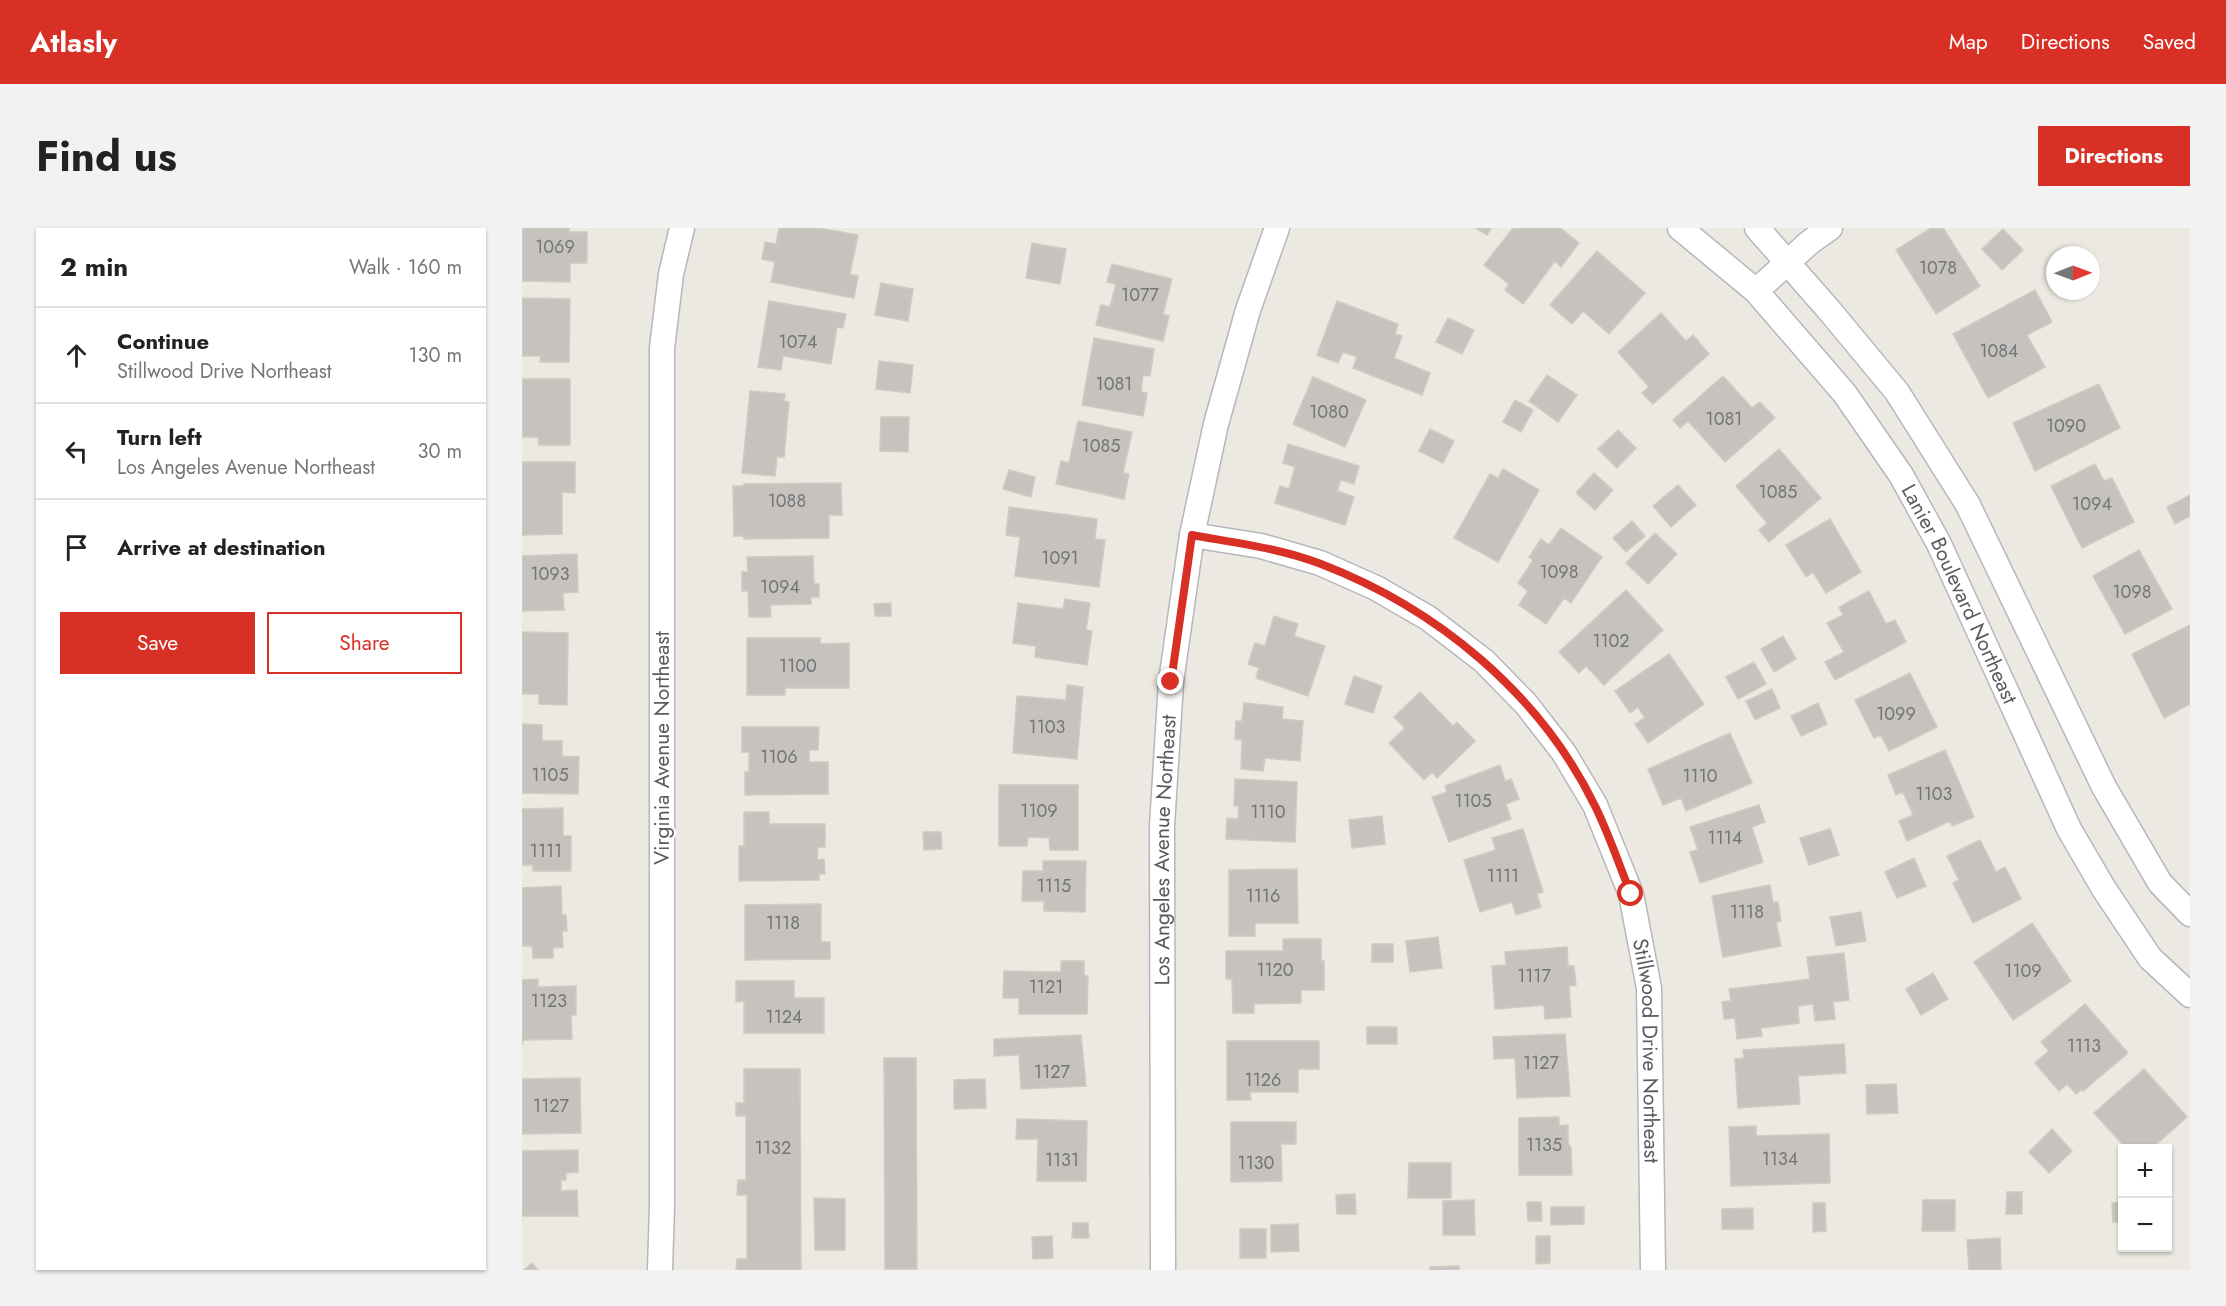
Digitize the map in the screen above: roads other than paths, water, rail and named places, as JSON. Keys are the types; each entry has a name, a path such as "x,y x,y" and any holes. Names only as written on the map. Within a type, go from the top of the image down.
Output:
{"street":[{"name":"Virginia Avenue Northeast","path":"660,1270 662,1206 662,348 671,274 682,228"},
{"name":"Los Angeles Avenue Northeast","path":"1164,1270 1162,826 1171,682 1192,535 1216,424 1248,310 1277,228"},
{"name":"Lanier Boulevard Northeast","path":"1680,228 1756,291 1845,394 1901,475 1939,544 2069,829 2104,889 2150,958 2190,995"},
{"name":"Lanier Boulevard Northeast","path":"1757,228 1788,261 1897,392 1968,505 2104,787 2160,883 2190,914"},
{"path":"1756,291 1788,261 1830,228"},
{"name":"Stillwood Drive Northeast","path":"1192,535 1262,546 1320,563 1376,588 1428,618 1484,661 1527,705 1564,753 1595,805 1631,894 1649,988 1653,1270"}]}
